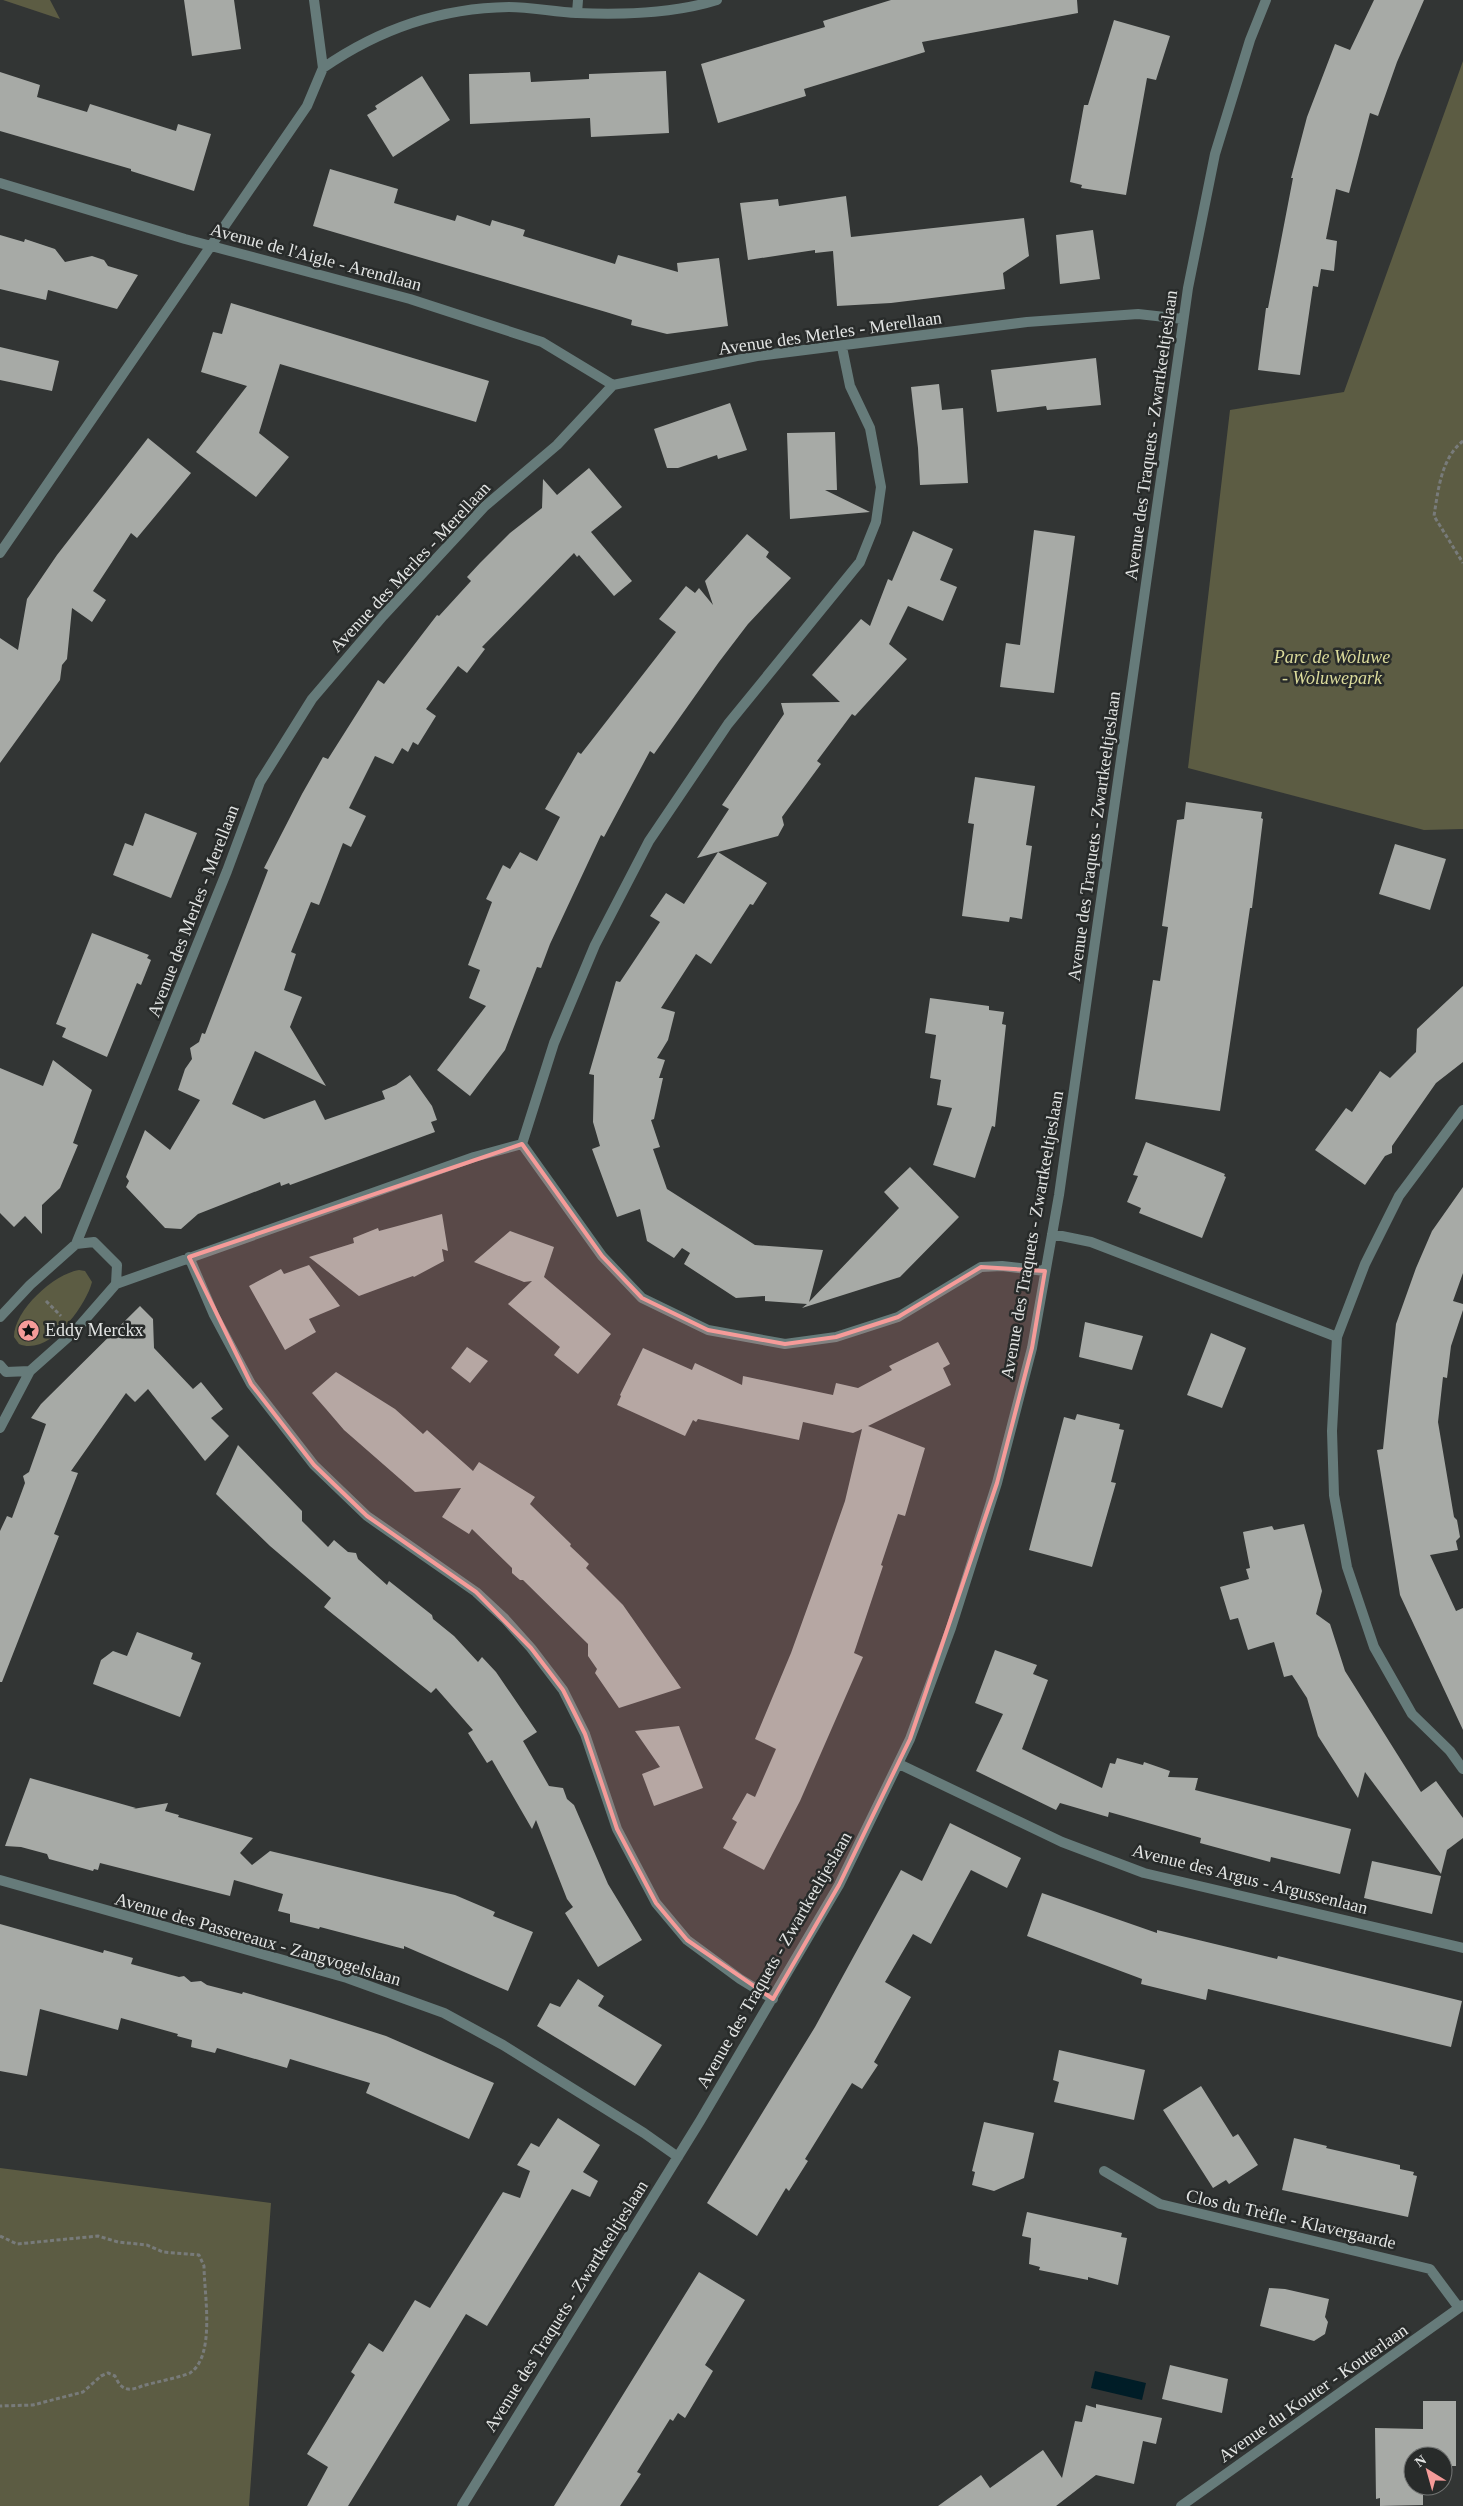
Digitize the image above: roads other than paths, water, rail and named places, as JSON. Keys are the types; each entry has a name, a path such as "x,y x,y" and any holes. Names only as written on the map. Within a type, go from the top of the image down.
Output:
{"street":[{"path":"0,553 307,106 323,68 314,0"},
{"path":"577,13 578,0"},
{"path":"323,68 353,47 396,27 449,14 509,7 577,13 631,14 704,4 717,0"},
{"name":"Avenue des Traquets - Zwartkeeltjeslaan","path":"462,2506 678,2157 839,1885 910,1739 950,1628 997,1483 1032,1348 1059,1195 1183,319 1215,154 1250,40 1266,0"},
{"name":"Avenue de l'Aigle - Arendlaan","path":"0,183 210,245 410,299 542,342 613,385"},
{"name":"Avenue des Merles - Merellaan","path":"76,1244 228,870 260,782 312,699 383,616 484,507 557,444 613,385 757,356 1027,322 1138,314 1183,319"},
{"path":"522,1144 554,1043 595,945 649,841 728,724 860,562 876,522 881,487 870,428 850,386 842,346"},
{"path":"1463,1110 1399,1196 1365,1264 1337,1337 1332,1431 1334,1495 1347,1567 1374,1647 1412,1714 1450,1751 1463,1768"},
{"path":"0,1428 30,1370 75,1331 116,1284 474,1158 522,1144"},
{"path":"522,1144 602,1256 642,1298 708,1330 785,1344 836,1337 898,1317 982,1267 1002,1266 1045,1271"},
{"path":"1052,1234 1091,1242 1337,1337"},
{"path":"0,1317 30,1285 76,1244 94,1242 117,1265 116,1284"},
{"path":"189,1257 214,1315 251,1384 314,1465 367,1516 476,1592 505,1618 563,1690 585,1734 617,1829 656,1903 687,1940 740,1979 773,1999"},
{"path":"0,1365 6,1372 30,1370"},
{"name":"Avenue des Argus - Argussenlaan","path":"899,1764 1062,1842 1144,1873 1463,1948"},
{"name":"Avenue des Passereaux - Zangvogelslaan","path":"0,1880 347,1978 444,2013 503,2045 644,2133 678,2157"},
{"name":"Clos du Trèfle - Klavergaarde","path":"1104,2171 1160,2204 1430,2269 1461,2306"},
{"name":"Avenue du Kouter - Kouterlaan","path":"1180,2506 1461,2306"}],"water":[{"path":"1095,2371 1146,2383 1142,2400 1091,2388"}],"place":[{"name":"Eddy Merckx","path":"29,1330"}],"park label":[{"name":"Parc de Woluwe - Woluwepark","path":"1332,668"}]}
